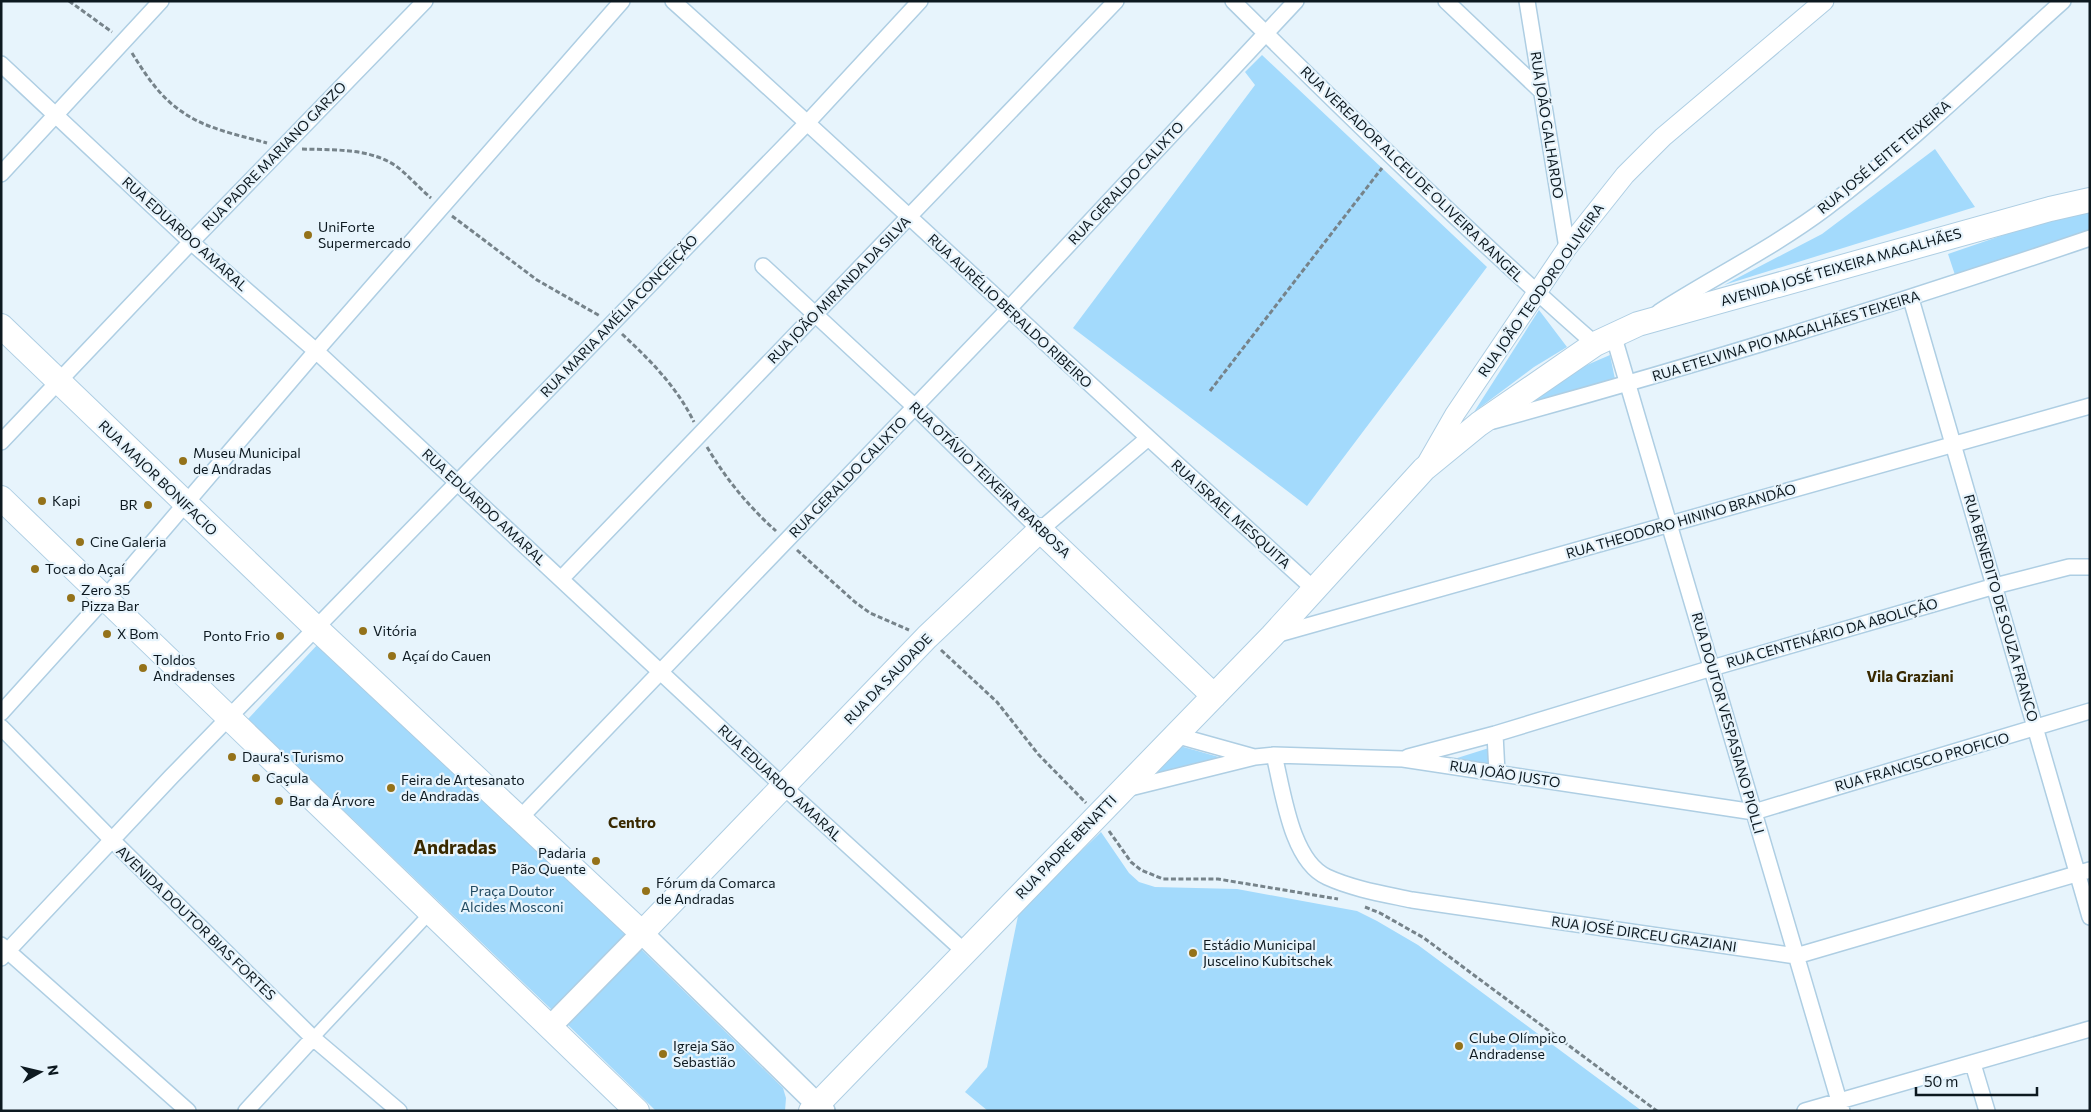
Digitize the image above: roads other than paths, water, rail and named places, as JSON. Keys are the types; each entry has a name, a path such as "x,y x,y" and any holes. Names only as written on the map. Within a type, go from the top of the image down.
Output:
{"main road":[{"name":"AVENIDA JOSÉ TEIXEIRA MAGALHÃES","path":"1604,339 1638,324 2050,209 2090,200"},
{"name":"RUA MAJOR BONIFACIO","path":"1,326 316,628"},
{"name":"RUA ETELVINA PIO MAGALHÃES TEIXEIRA","path":"1424,468 1479,424 1604,339"},
{"name":"RUA JOÃO TEODORO OLIVEIRA","path":"1314,589 1424,468"},
{"path":"1,498 637,1111"},
{"name":"RUA DA SAUDADE","path":"642,933 784,788 927,637 1040,530"},
{"name":"RUA OTÁVIO TEIXEIRA BARBOSA","path":"1040,530 1214,696"},
{"name":"RUA PADRE BENATTI","path":"817,1109 1097,814 1272,636 1314,589"},
{"path":"316,628 642,933 817,1109"},
{"path":"550,1027 642,933"}],"street":[{"path":"1,174 161,1"},
{"name":"RUA PADRE MARIANO GARZO","path":"1,442 191,242 425,1"},
{"path":"1,713 104,599 622,1"},
{"name":"RUA AURÉLIO BERALDO RIBEIRO","path":"674,1 1009,308 1147,439"},
{"name":"RUA MARIA AMÉLIA CONCEIÇÃO","path":"316,628 456,481 808,122 920,1"},
{"name":"RUA JOÃO MIRANDA DA SILVA","path":"561,579 1116,1"},
{"name":"RUA VEREADOR ALCEU DE OLIVEIRA RANGEL","path":"1233,1 1392,157 1537,294 1604,339"},
{"name":"RUA GERALDO CALIXTO","path":"520,818 915,407 1296,1"},
{"path":"1446,1 1541,91"},
{"name":"RUA JOÃO GALHARDO","path":"1527,1 1567,248"},
{"name":"RUA JOÃO TEODORO OLIVEIRA","path":"1424,468 1447,429 1567,248 1604,199 1663,137 1824,1"},
{"name":"RUA JOSÉ LEITE TEIXEIRA","path":"1638,324 1781,238 1826,208 1888,158 2062,1"},
{"name":"RUA EDUARDO AMARAL","path":"1,64 191,242 316,352 784,788 965,952"},
{"name":"RUA ETELVINA PIO MAGALHÃES TEIXEIRA","path":"1479,424 1628,384 1910,299 2090,238"},
{"name":"RUA OTÁVIO TEIXEIRA BARBOSA","path":"763,266 915,407 1040,530"},
{"name":"RUA BENEDITO DE SOUZA FRANCO","path":"1910,299 1954,443 2036,729 2084,872 2090,917"},
{"name":"RUA DOUTOR VESPASIANO PIOLLI","path":"1604,339 1628,384 1841,1106"},
{"name":"RUA THEODORO HININO BRANDÃO","path":"1272,636 2090,406"},
{"path":"1447,429 1479,424"},
{"name":"RUA DA SAUDADE","path":"1040,530 1147,439"},
{"name":"RUA ISRAEL MESQUITA","path":"1147,439 1314,589"},
{"name":"RUA CENTENÁRIO DA ABOLIÇÃO","path":"1403,758 1496,734 1712,668 1995,586 2069,567 2090,566"},
{"path":"188,1111 3,951 316,628"},
{"name":"RUA FRANCISCO PROFICIO","path":"1754,812 2036,729 2090,711"},
{"name":"AVENIDA DOUTOR BIAS FORTES","path":"1,727 112,840 314,1038 399,1111"},
{"path":"1496,734 1497,773"},
{"path":"1175,735 1255,757"},
{"name":"RUA JOÃO JUSTO","path":"1255,757 1274,755 1403,758 1754,812"},
{"name":"RUA JOSÉ DIRCEU GRAZIANI","path":"1274,755 1297,847 1307,862 1325,876 1350,885 1412,900 1796,956 2084,872"},
{"path":"1120,791 1255,757"},
{"path":"246,1111 430,912"},
{"path":"1805,1111 1841,1106 2090,1029"},
{"path":"1973,1064 1987,1111"}],"place":[{"name":"UniForte Supermercado","path":"308,235"},
{"name":"Museu Municipal de Andradas","path":"183,461"},
{"name":"Kapi","path":"42,501"},
{"name":"BR","path":"148,505"},
{"name":"Cine Galeria","path":"80,542"},
{"name":"Toca do Açaí","path":"35,569"},
{"name":"Zero 35 Pizza Bar","path":"71,598"},
{"name":"Vitória","path":"363,631"},
{"name":"X Bom","path":"107,634"},
{"name":"Ponto Frio","path":"280,636"},
{"name":"Açaí do Cauen","path":"392,656"},
{"name":"Toldos Andradenses","path":"143,668"},
{"name":"Daura's Turismo","path":"232,757"},
{"name":"Caçula","path":"256,778"},
{"name":"Feira de Artesanato de Andradas","path":"391,788"},
{"name":"Bar da Árvore","path":"279,801"},
{"name":"Padaria Pão Quente","path":"596,861"},
{"name":"Fórum da Comarca de Andradas","path":"646,891"},
{"name":"Estádio Municipal Juscelino Kubitschek","path":"1193,953"},
{"name":"Clube Olímpico Andradense","path":"1459,1046"},
{"name":"Igreja São Sebastião","path":"663,1054"}],"district":[{"name":"Vila Graziani","path":"1910,677"},
{"name":"Centro","path":"632,823"},
{"name":"Andradas","path":"455,847"}],"park label":[{"name":"Praça Doutor Alcides Mosconi","path":"512,900"}]}
